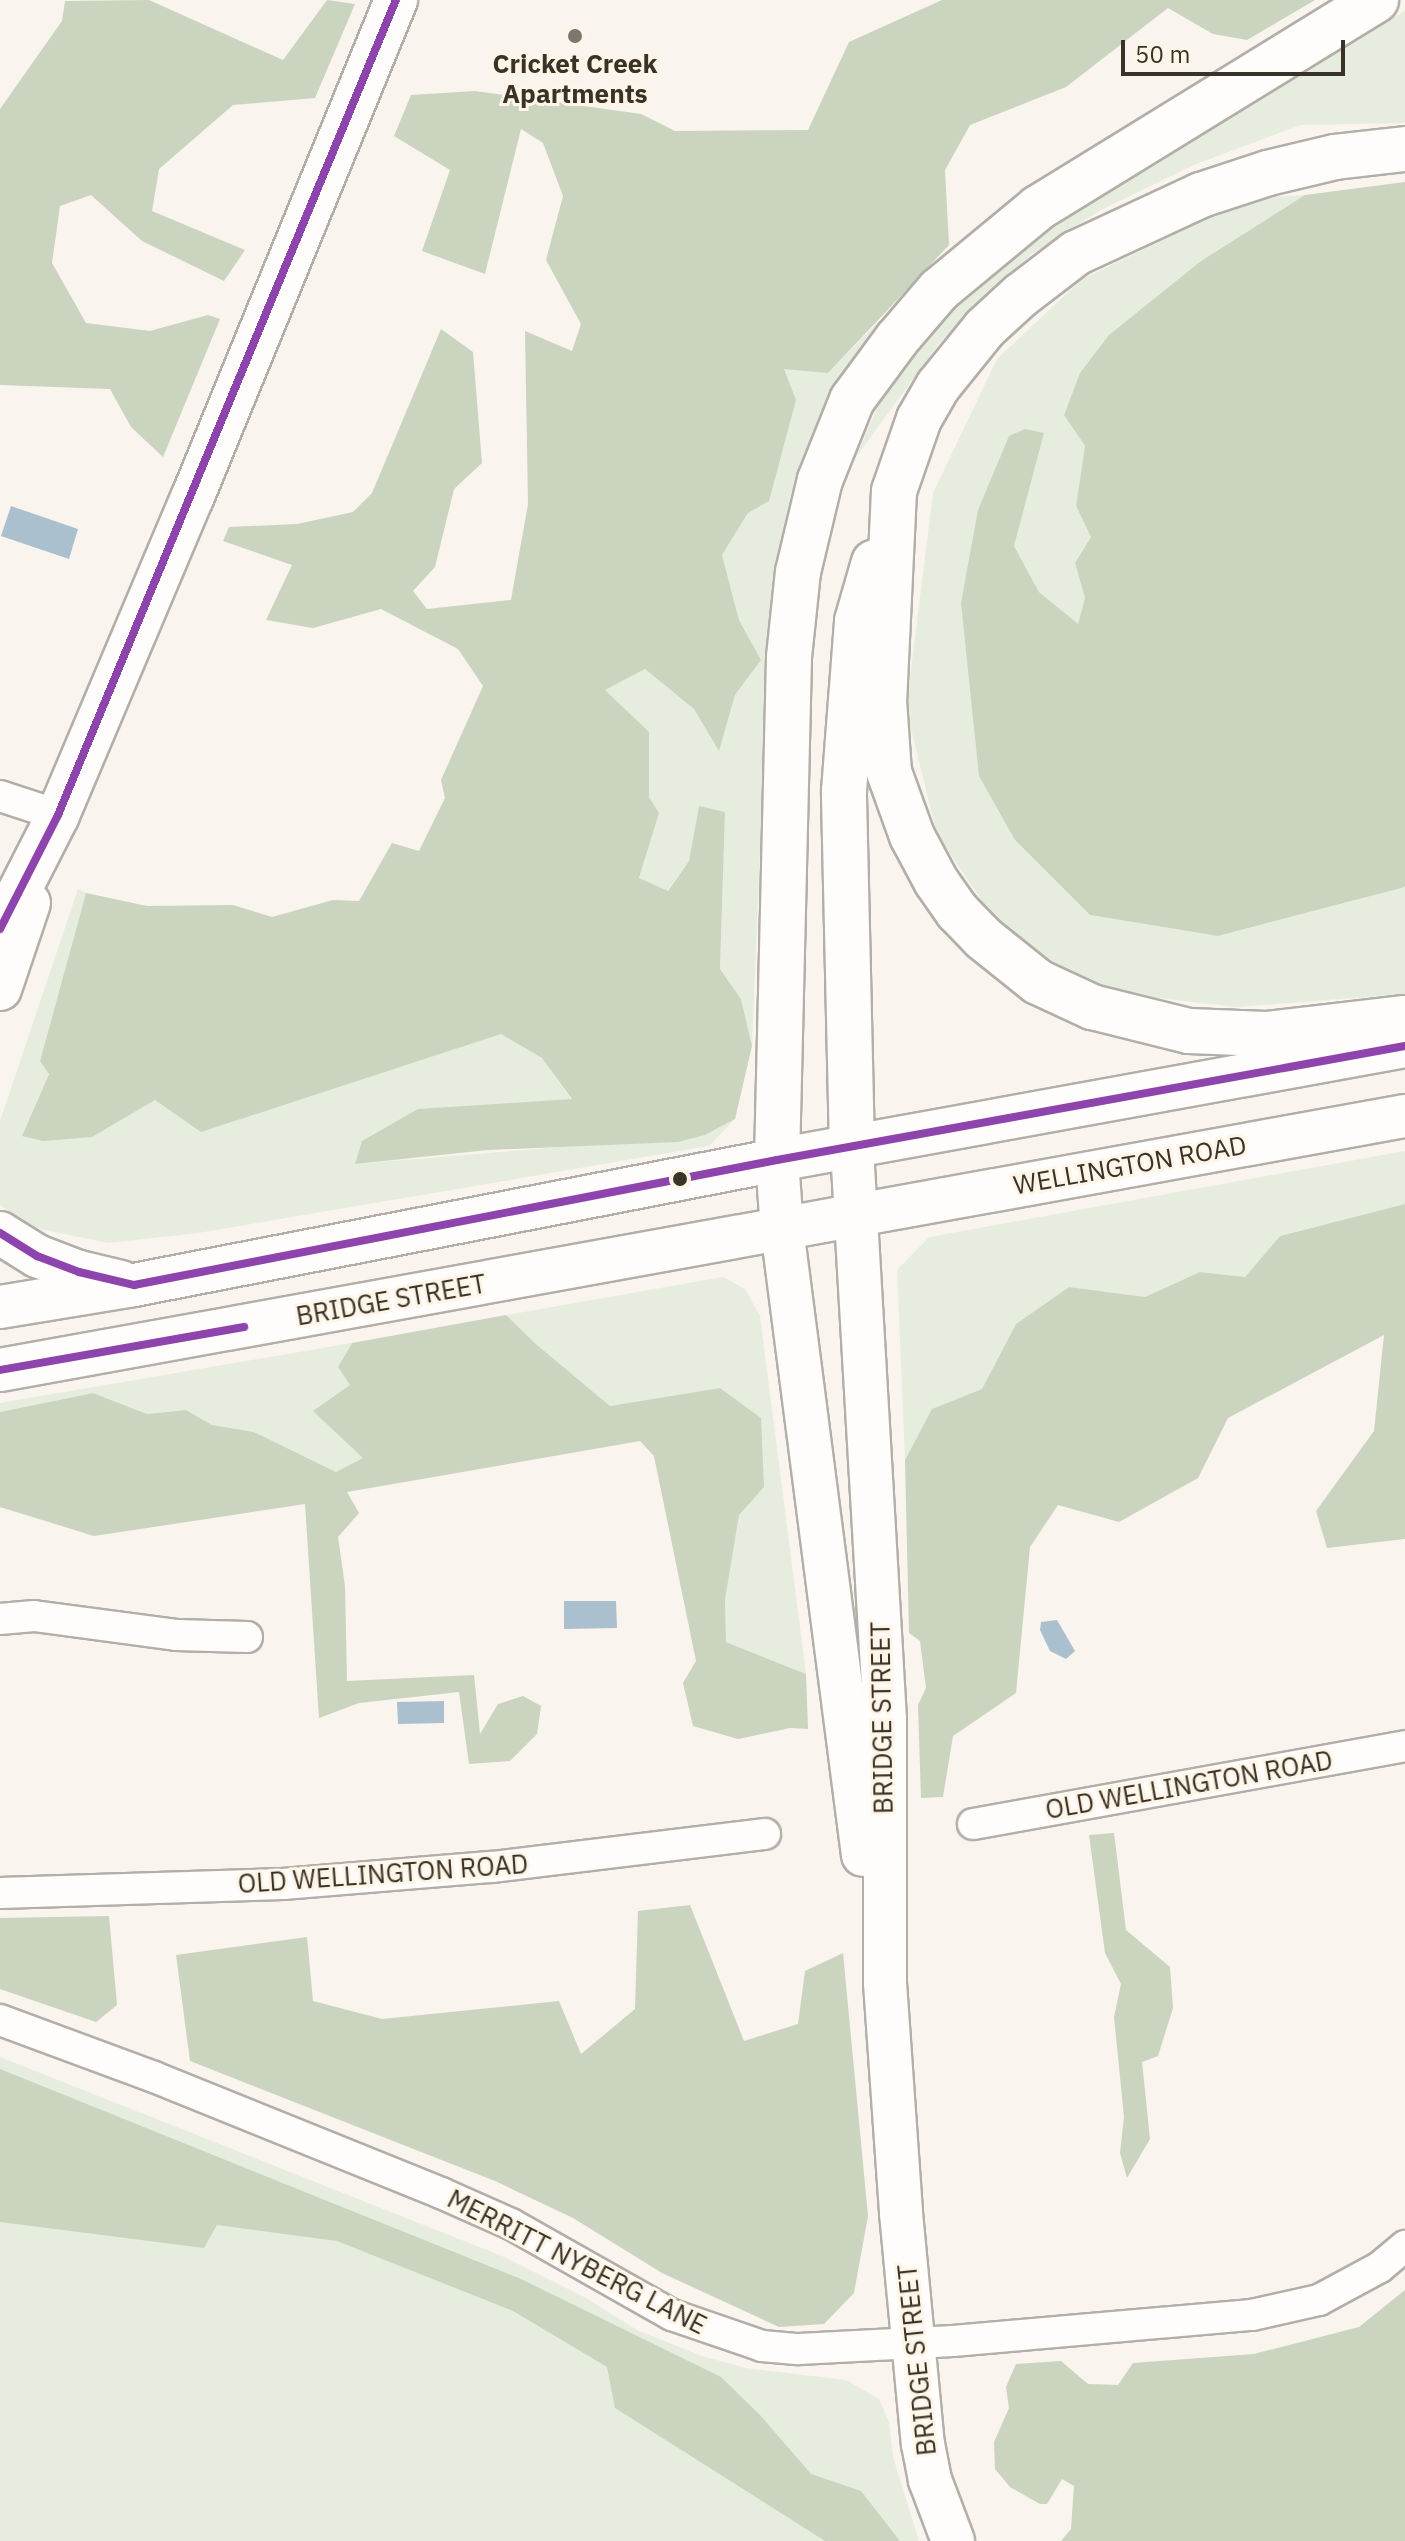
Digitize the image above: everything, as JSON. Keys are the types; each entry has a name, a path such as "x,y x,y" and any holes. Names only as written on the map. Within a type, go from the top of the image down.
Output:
{"highway":[{"path":"777,1160 791,643 798,572 820,480 852,400 897,339 939,290 1038,208 1376,0"},
{"path":"852,1149 844,791 857,621 894,491 919,419 960,356 1021,295 1076,253 1201,195 1268,173 1335,157 1405,149"},
{"path":"894,491 884,701 889,772 912,836 958,912 992,946 1038,982 1092,1007 1140,1021 1189,1031 1266,1034 1405,1018"}],"main road":[{"path":"0,929 58,815 193,496 396,0"},
{"path":"0,989 58,815"},
{"path":"0,1307 134,1285 777,1160 852,1149 1405,1046"},
{"name":"WELLINGTON ROAD","path":"854,1214 1405,1116"},
{"name":"BRIDGE STREET","path":"852,1149 885,1719 885,1983 901,2213 925,2456 934,2493 953,2541"},
{"name":"BRIDGE STREET","path":"777,1160 782,1229 844,1727 885,1983"},
{"name":"BRIDGE STREET","path":"0,1370 854,1214"},
{"path":"0,1233 37,1256 65,1267 134,1285"}],"street":[{"path":"0,796 58,815"},
{"path":"0,1619 34,1616 176,1635 247,1637"},
{"name":"OLD WELLINGTON ROAD","path":"973,1824 1405,1746"},
{"name":"OLD WELLINGTON ROAD","path":"0,1893 283,1884 492,1867 765,1834"},
{"name":"MERRITT NYBERG LANE","path":"0,2020 169,2083 441,2193 511,2224 629,2292 701,2328 774,2347 916,2343 1113,2329 1286,2308 1319,2300 1351,2285 1405,2246"}],"green space":[{"path":"149,0 283,60 327,0 355,4 315,98 233,105 159,169 152,211 245,250 224,281 142,241 91,195 60,206 52,263 86,323 150,331 208,315 220,319 163,457 131,427 110,389 0,385 0,109 62,21 65,1"},
{"path":"942,0 1315,0 1247,40 1213,34 1168,8 1066,87 970,125 945,170 949,245 828,373 784,369 796,400 769,501 748,513 722,555 739,620 761,660 735,695 719,751 694,709 645,669 605,690 649,732 649,797 659,813 639,878 668,891 689,861 699,806 725,812 720,969 741,999 752,1046 735,1119 705,1135 678,1142 488,1150 355,1164 362,1141 418,1109 572,1099 542,1058 501,1034 201,1132 155,1100 92,1137 43,1141 22,1136 49,1074 40,1061 86,893 147,906 233,905 272,917 333,900 359,901 392,843 419,851 445,798 441,780 483,686 458,649 381,609 313,628 266,620 292,565 223,541 229,527 297,524 353,512 372,493 441,329 473,352 482,463 454,489 435,567 413,591 427,609 511,600 528,504 525,331 572,351 581,324 546,260 563,196 543,143 521,129 485,274 422,251 450,170 394,136 411,95 475,91 641,114 675,131 808,130 849,42"},
{"path":"1405,11 1405,123 1301,125 1194,165 1101,210 1030,255 940,342 856,457 897,362 987,265 1168,145"},
{"path":"1405,182 1405,887 1218,936 1090,915 1015,840 979,776 961,603 978,510 1009,436 1025,429 1044,433 1014,546 1039,592 1078,624 1085,598 1075,563 1091,537 1076,506 1085,446 1064,415 1080,373 1109,335 1201,261 1305,195"},
{"path":"1305,195 1201,261 1064,415 1085,446 1076,506 1091,537 1075,563 1085,598 1078,625 1039,592 1014,546 1043,433 1009,437 1015,840 1090,915 1218,936 1405,887 1405,994 1236,1007 1122,994 1048,962 994,919 937,834 906,709 933,493 997,359 1081,280 1249,198"},
{"path":"879,321 834,385 791,494 768,655 752,1046 741,999 720,969 725,812 699,806 689,861 667,891 639,878 659,813 649,797 649,732 604,690 645,669 694,709 719,750 735,695 761,660 739,620 722,555 748,513 784,368 828,373"},
{"path":"78,889 86,893 40,1061 49,1073 22,1136 92,1137 155,1100 443,1053 501,1033 542,1058 572,1100 418,1109 355,1164 705,1135 735,1119 709,1146 198,1233 108,1243 31,1227 0,1205 0,1121"},
{"path":"1405,1151 1405,1204 1280,1236 1245,1277 1200,1272 1145,1297 1069,1287 1016,1324 982,1389 932,1410 905,1460 897,1270 929,1237"},
{"path":"1405,1204 1405,1539 1327,1548 1316,1511 1374,1431 1384,1335 1228,1418 1198,1478 1119,1522 1058,1505 1030,1547 1016,1693 953,1736 943,1797 921,1798 918,1705 926,1688 920,1641 909,1633 905,1460 932,1409 982,1389 1016,1324 1069,1287 1145,1297 1200,1272 1245,1277 1280,1236"},
{"path":"723,1277 745,1289 760,1316 806,1674 726,1642 725,1600 739,1514 764,1487 720,1388 610,1406 506,1315"},
{"path":"506,1315 610,1406 720,1388 761,1418 764,1487 739,1515 725,1600 726,1642 806,1674 808,1729 790,1728 738,1739 693,1726 683,1683 696,1661 654,1456 640,1441 347,1492 359,1513 338,1537 345,1586 347,1681 474,1675 480,1734 498,1704 523,1696 541,1706 537,1734 510,1761 469,1764 459,1692 359,1703 319,1718 305,1504 94,1536 0,1507 0,1412 93,1393 147,1414 186,1410 212,1425 254,1432 336,1472 363,1458 313,1411 350,1385 338,1367 352,1343"},
{"path":"352,1343 338,1367 351,1385 337,1398 363,1458 336,1472 254,1432 212,1425 186,1410 147,1414 93,1393 0,1412 0,1403"},
{"path":"1114,1833 1126,1930 1170,1967 1173,2008 1158,2056 1142,2062 1150,2139 1127,2178 1120,2153 1124,2117 1114,2017 1121,1984 1105,1953 1089,1835"},
{"path":"690,1905 744,2041 798,2024 805,1971 843,1953 868,2216 854,2293 824,2324 779,2327 662,2273 573,2218 495,2181 190,2061 176,1955 307,1937 313,2001 382,2019 559,2001 581,2054 635,2009 638,1911"},
{"path":"109,1916 117,2005 96,2022 0,1989 0,1918"},
{"path":"0,2057 502,2256 586,2298 637,2330 702,2356 746,2368 846,2380 879,2399 889,2422 893,2457 919,2541 0,2541"},
{"path":"0,2069 521,2279 721,2377 760,2415 811,2474 861,2491 900,2541 825,2541 615,2408 607,2367 513,2311 337,2241 217,2225 204,2248 0,2222"},
{"path":"1405,2290 1405,2541 1061,2541 1071,2529 1074,2486 1062,2479 1047,2504 1040,2504 1010,2487 995,2469 994,2442 1009,2408 1006,2387 1016,2364 1061,2361 1088,2384 1118,2385 1133,2363 1254,2354 1359,2327"}],"water":[{"path":"11,506 78,529 69,559 1,536"},
{"path":"564,1601 616,1601 617,1628 564,1629"},
{"path":"1057,1620 1075,1651 1066,1659 1050,1651 1040,1630 1041,1622"},
{"path":"444,1701 444,1723 398,1724 397,1702"}],"transit line":[{"path":"0,929 58,815 396,0"},
{"path":"0,1233 37,1256 79,1272 134,1285 777,1160 1405,1046"},
{"path":"0,1370 244,1327"}],"place":[{"name":"Cricket Creek Apartments","path":"575,36"}]}
